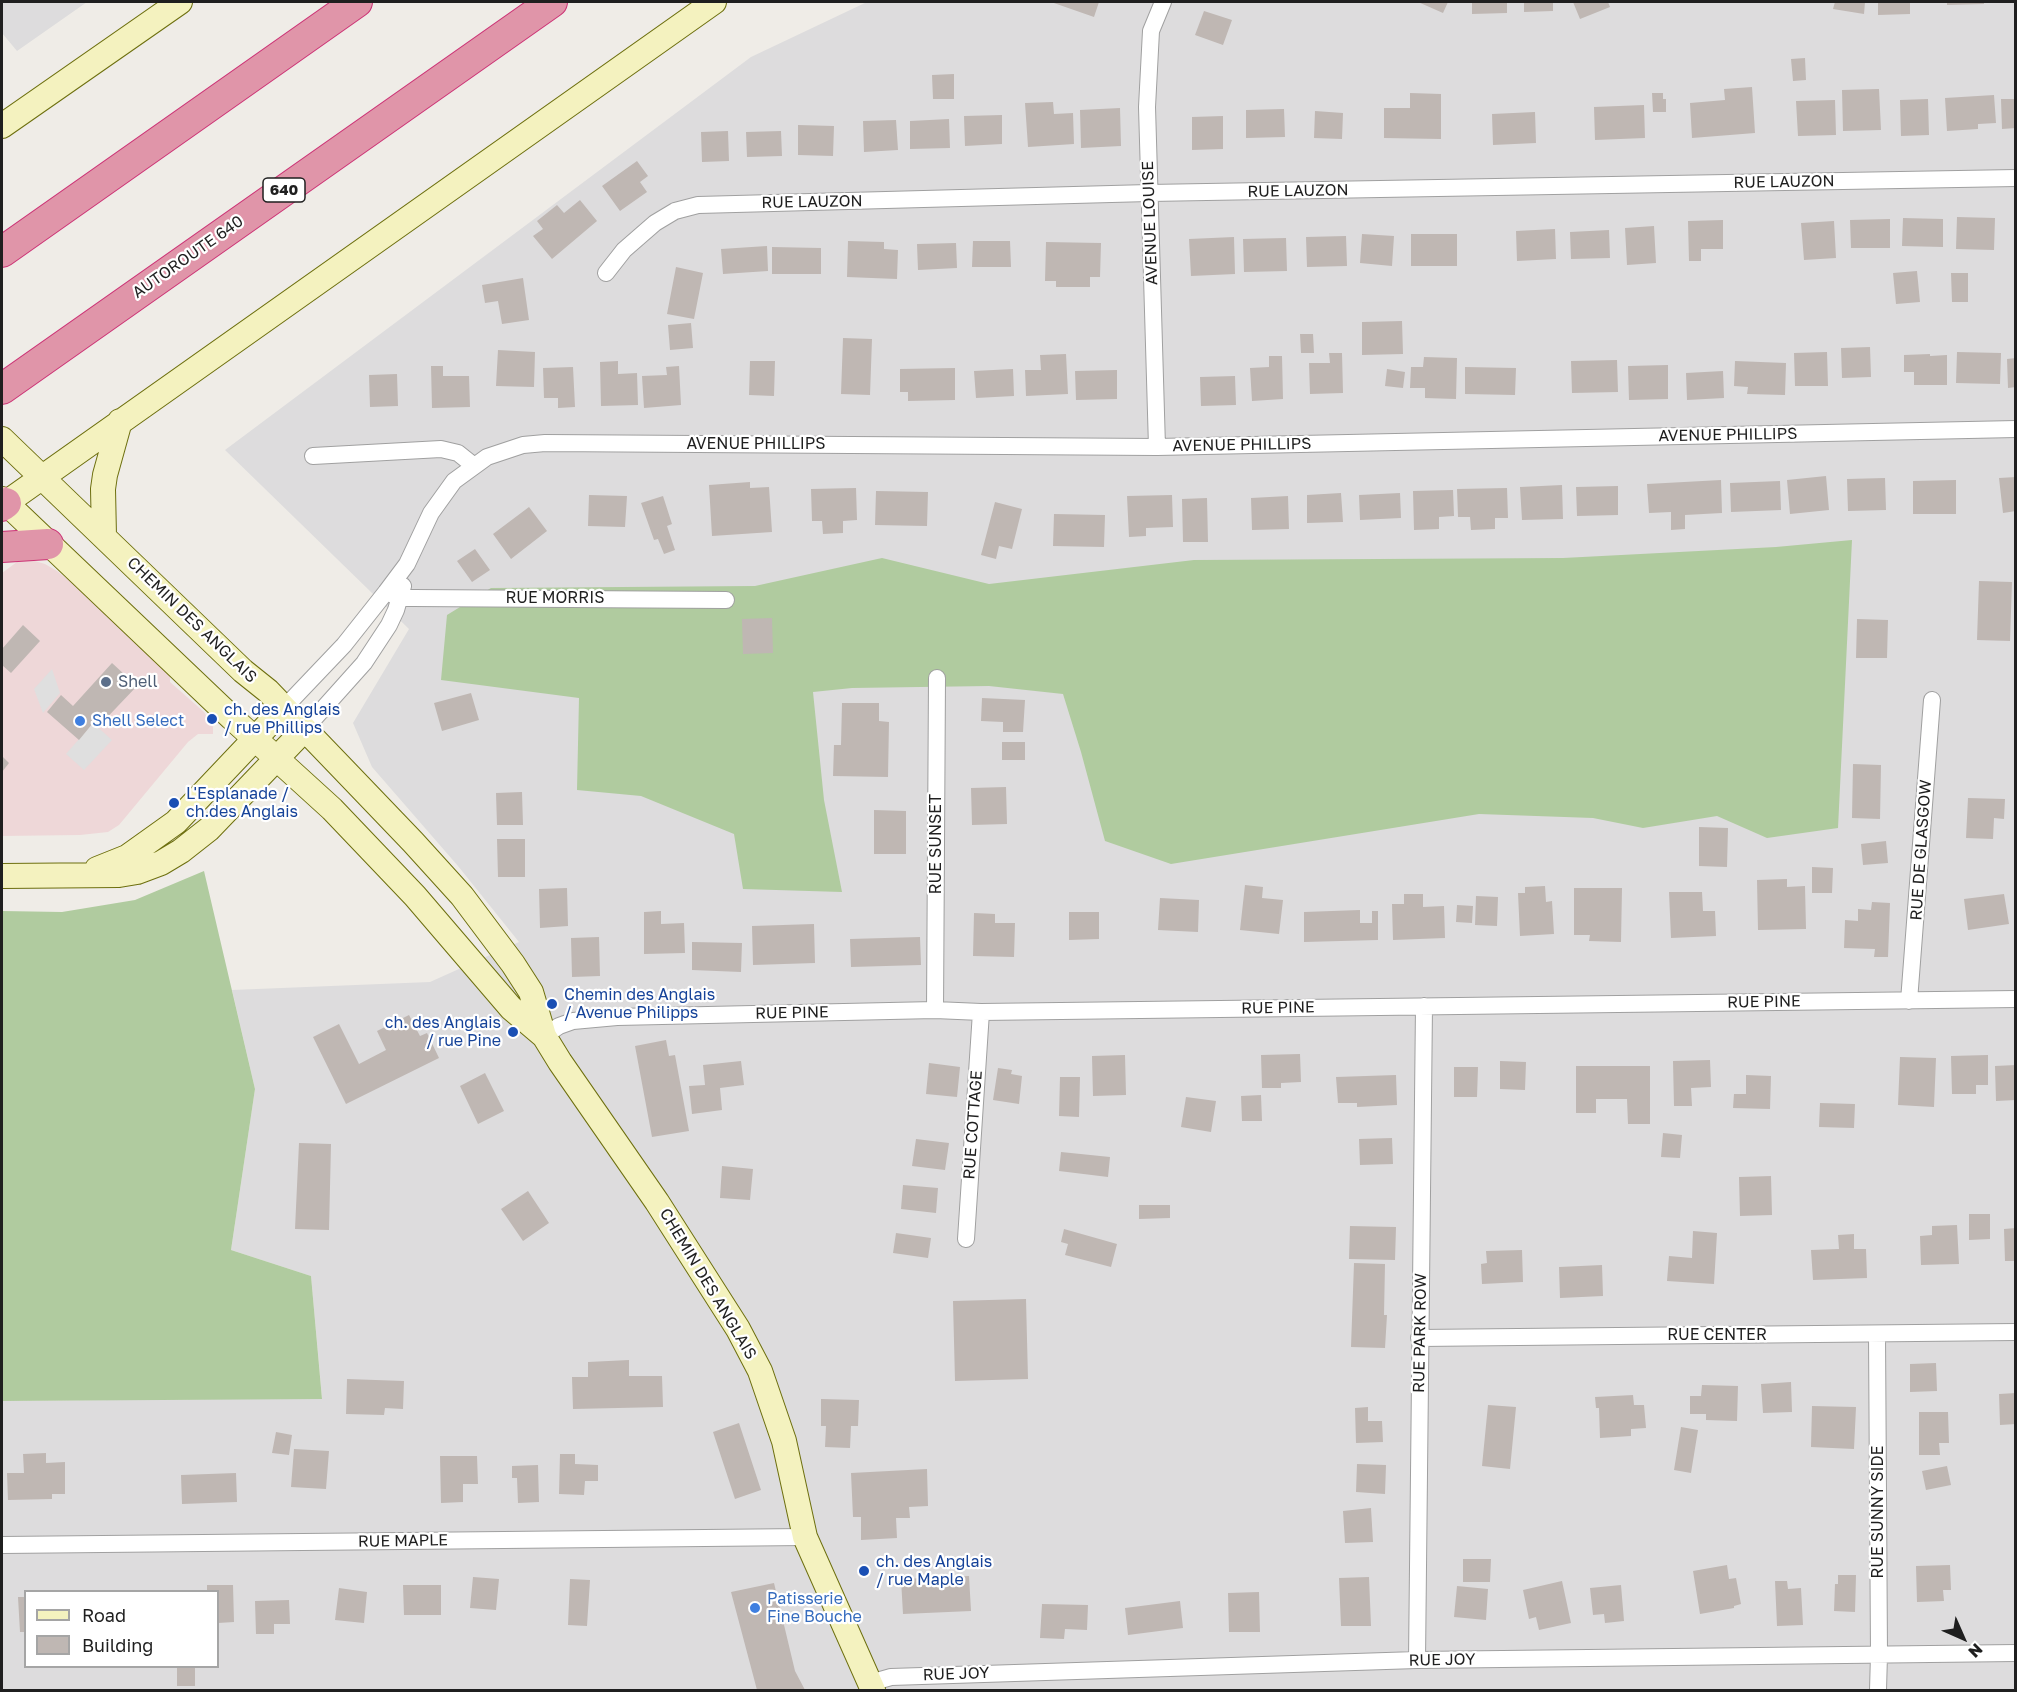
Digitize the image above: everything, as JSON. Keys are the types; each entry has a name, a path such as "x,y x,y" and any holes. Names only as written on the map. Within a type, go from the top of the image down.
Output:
{"highway":[{"path":"2,252 357,2"},
{"name":"AUTOROUTE 640","path":"9,384 552,2"},
{"path":"2,547 48,544"}],"street":[{"path":"2,126 180,2"},
{"path":"3,502 42,477 714,2"},
{"name":"AVENUE LOUISE","path":"1157,447 1147,107 1151,31 1162,2"},
{"name":"RUE LAUZON","path":"606,273 624,249 655,223 675,211 698,205 1149,193 2016,177"},
{"path":"104,536 103,489 120,421"},
{"name":"AVENUE PHILLIPS","path":"304,730 364,663 388,625 393,595 437,503 454,481 473,465 509,449 545,443 1157,447 2016,429"},
{"name":"CHEMIN DES ANGLAIS","path":"2,439 284,708 413,842 483,923 531,992 544,1036 560,1062 657,1202 738,1329 760,1371 784,1442 805,1537 872,1687"},
{"path":"313,456 441,449 458,453 473,465"},
{"name":"CHEMIN DES ANGLAIS","path":"3,502 349,826 415,896 511,1008 544,1036"},
{"name":"AVENUE PHILLIPS","path":"284,708 393,595"},
{"name":"RUE MORRIS","path":"393,595 726,600"},
{"name":"RUE SUNSET","path":"936,1010 937,678"},
{"name":"RUE DE GLASGOW","path":"1909,1001 1932,700"},
{"path":"53,876 105,867 140,849 176,822 284,708"},
{"path":"2,876 119,875 144,870 161,863 182,851 209,829 304,730"},
{"name":"RUE PINE","path":"544,1036 559,1026 573,1021 617,1017 936,1010 981,1012 2016,999"},
{"name":"RUE PARK ROW","path":"1417,1660 1424,1006"},
{"name":"RUE COTTAGE","path":"966,1239 981,1012"},
{"name":"RUE CENTER","path":"1419,1338 2016,1332"},
{"name":"RUE SUNNY SIDE","path":"1877,1334 1878,1690"},
{"name":"RUE MAPLE","path":"2,1545 805,1537"},
{"name":"RUE JOY","path":"872,1687 891,1677 1417,1660 2016,1653"}],"shaded area":[{"path":"2,2 87,2 17,51 2,33"},
{"path":"867,2 2015,2 2015,1690 2,1690 2,1401 322,1398 311,1276 231,1250 255,1089 232,990 430,982 519,942 458,866 372,767 353,723 409,629 225,450 751,57"},
{"path":"21,559 45,564 70,581 170,675 170,682 204,712 213,727 213,734 198,734 188,742 119,825 108,832 80,835 2,836 2,573"},
{"path":"52,669 60,693 43,713 34,689"},
{"path":"93,723 112,740 84,770 66,754"}],"green space":[{"path":"1852,540 1838,828 1767,838 1717,816 1643,828 1593,818 1479,814 1171,864 1105,841 1063,694 989,686 852,688 813,692 824,800 842,892 743,889 734,834 641,796 577,790 579,698 441,680 447,615 491,588 755,586 882,558 989,584 1194,560 1563,558 1776,547"},
{"path":"204,871 255,1089 231,1250 311,1276 322,1399 2,1401 2,911 62,912 135,900"}],"building":[{"path":"1051,2 1099,2 1094,17"},
{"path":"1418,2 1448,2 1443,13"},
{"path":"1472,2 1507,2 1507,13 1472,14"},
{"path":"1524,2 1553,2 1553,11 1524,12"},
{"path":"1573,2 1608,2 1610,7 1580,19"},
{"path":"1835,2 1865,2 1864,14 1833,9"},
{"path":"1878,2 1910,2 1910,14 1878,15"},
{"path":"1947,2 1984,2 1984,4 1947,5"},
{"path":"1204,11 1232,20 1223,45 1195,35"},
{"path":"1805,58 1806,80 1793,81 1791,59"},
{"path":"954,74 954,99 933,99 932,75"},
{"path":"1752,87 1755,133 1692,138 1690,103 1725,100 1724,89"},
{"path":"1879,89 1881,130 1843,131 1842,90"},
{"path":"1410,93 1441,94 1441,139 1384,138 1384,108 1410,108"},
{"path":"1652,93 1663,93 1663,99 1666,99 1666,112 1653,112"},
{"path":"1994,95 1996,123 1978,124 1978,129 1947,131 1945,98"},
{"path":"1928,99 1929,135 1901,136 1900,100"},
{"path":"2001,99 2016,99 2016,128 2002,129"},
{"path":"1835,100 1836,135 1798,136 1796,101"},
{"path":"1053,102 1054,114 1073,113 1074,144 1028,147 1025,103"},
{"path":"1644,105 1645,138 1595,140 1594,107"},
{"path":"1120,108 1121,146 1081,148 1080,110"},
{"path":"1284,109 1285,137 1246,138 1246,110"},
{"path":"1315,111 1343,113 1342,139 1314,138"},
{"path":"1535,112 1536,143 1493,145 1492,114"},
{"path":"1002,115 1002,144 965,146 964,116"},
{"path":"1223,116 1223,149 1192,150 1192,117"},
{"path":"949,119 950,148 910,149 910,121"},
{"path":"896,120 898,150 864,152 863,121"},
{"path":"798,125 834,126 833,156 798,155"},
{"path":"728,131 729,161 702,162 701,132"},
{"path":"781,131 782,156 747,157 746,132"},
{"path":"637,161 648,176 640,182 647,192 620,211 602,186"},
{"path":"580,200 597,221 552,259 533,236 543,229 537,221 557,205 564,213"},
{"path":"1957,217 1995,218 1994,250 1956,249"},
{"path":"1903,218 1943,219 1943,247 1902,246"},
{"path":"1890,219 1890,248 1851,248 1850,220"},
{"path":"1723,220 1723,249 1701,249 1701,261 1689,261 1688,221"},
{"path":"1834,221 1836,258 1804,260 1801,223"},
{"path":"1654,226 1656,263 1627,265 1625,228"},
{"path":"1555,229 1556,259 1517,261 1516,231"},
{"path":"1609,230 1610,258 1571,259 1570,232"},
{"path":"1362,234 1394,236 1392,266 1360,263"},
{"path":"1411,234 1457,234 1457,266 1411,266"},
{"path":"1346,236 1347,266 1307,267 1306,237"},
{"path":"1234,237 1235,274 1191,276 1189,239"},
{"path":"1286,238 1287,271 1244,272 1243,239"},
{"path":"848,241 884,242 884,249 898,250 897,279 847,277"},
{"path":"973,241 1010,241 1011,267 972,267"},
{"path":"1046,242 1101,243 1100,277 1090,277 1090,287 1056,287 1056,281 1045,281"},
{"path":"956,243 957,268 918,270 917,244"},
{"path":"767,246 768,271 723,274 721,249"},
{"path":"772,247 821,248 821,274 772,274"},
{"path":"676,267 703,273 694,319 667,314"},
{"path":"1917,271 1920,302 1896,304 1893,273"},
{"path":"1951,273 1968,273 1968,302 1952,302"},
{"path":"523,278 529,320 502,324 498,301 485,303 482,285"},
{"path":"1402,321 1403,354 1362,355 1362,322"},
{"path":"691,323 693,348 670,350 668,325"},
{"path":"1300,334 1313,334 1314,353 1301,353"},
{"path":"843,338 872,339 870,395 841,394"},
{"path":"1870,347 1871,377 1842,378 1841,348"},
{"path":"498,350 535,352 534,387 496,386"},
{"path":"1827,352 1828,386 1795,386 1794,353"},
{"path":"1957,352 2001,353 2000,384 1956,383"},
{"path":"1329,353 1342,353 1343,393 1310,394 1309,363 1330,363"},
{"path":"1066,354 1068,394 1026,396 1025,370 1041,370 1040,355"},
{"path":"1930,354 1930,356 1947,355 1947,385 1914,385 1914,372 1904,372 1904,355"},
{"path":"1269,356 1282,356 1283,399 1252,401 1250,368 1269,367"},
{"path":"1424,357 1457,358 1456,399 1425,398 1425,388 1410,388 1411,367 1423,367"},
{"path":"2016,358 2016,387 2008,388 2007,359"},
{"path":"1617,360 1618,392 1572,393 1571,361"},
{"path":"618,361 618,374 637,373 638,405 601,406 600,362"},
{"path":"750,361 775,361 774,396 749,395"},
{"path":"1735,361 1786,363 1785,395 1747,394 1748,387 1734,386"},
{"path":"1668,365 1668,399 1629,400 1628,366"},
{"path":"431,366 443,366 443,376 469,376 470,407 432,408"},
{"path":"679,366 681,405 644,408 642,376 667,375 666,367"},
{"path":"573,367 575,407 558,408 558,398 544,398 543,368"},
{"path":"1465,367 1516,368 1515,395 1465,394"},
{"path":"955,368 955,400 908,401 908,392 900,392 900,369"},
{"path":"1013,369 1014,396 976,398 974,371"},
{"path":"1387,369 1405,372 1403,388 1385,386"},
{"path":"1117,370 1117,399 1076,400 1075,371"},
{"path":"1723,371 1724,398 1687,400 1686,373"},
{"path":"397,374 398,406 370,407 369,375"},
{"path":"1235,376 1236,405 1201,406 1200,377"},
{"path":"1826,476 1829,510 1790,514 1787,480"},
{"path":"2016,477 2016,511 2003,513 1999,478"},
{"path":"1885,478 1886,510 1848,511 1847,479"},
{"path":"1721,480 1722,513 1685,515 1685,529 1671,530 1671,512 1649,513 1647,484"},
{"path":"1956,480 1956,514 1913,514 1913,481"},
{"path":"1780,481 1781,510 1731,512 1730,483"},
{"path":"750,482 750,488 769,487 772,532 712,536 709,485"},
{"path":"1562,485 1563,519 1522,520 1520,487"},
{"path":"1618,486 1618,515 1577,516 1576,487"},
{"path":"856,488 857,520 843,521 843,533 823,534 822,521 812,521 811,489"},
{"path":"1507,488 1508,518 1495,518 1495,529 1471,530 1470,517 1458,517 1457,489"},
{"path":"1453,490 1454,516 1439,517 1439,529 1414,530 1413,491"},
{"path":"876,491 928,492 927,526 875,525"},
{"path":"1341,493 1343,522 1307,523 1307,495"},
{"path":"1400,493 1401,518 1360,520 1359,495"},
{"path":"589,495 627,496 625,527 588,526"},
{"path":"1172,495 1173,527 1146,528 1146,536 1129,537 1127,496"},
{"path":"663,496 672,524 667,526 675,550 664,554 658,539 654,540 641,503"},
{"path":"1288,496 1289,529 1252,530 1251,498"},
{"path":"1207,498 1208,542 1183,542 1182,499"},
{"path":"995,502 1022,509 1012,549 999,546 996,559 981,555"},
{"path":"529,507 547,531 511,559 493,534"},
{"path":"1054,514 1105,515 1104,547 1053,546"},
{"path":"475,549 490,570 472,582 457,561"},
{"path":"1979,581 2012,582 2010,641 1977,640"},
{"path":"772,618 773,653 743,654 742,619"},
{"path":"1857,619 1888,620 1887,658 1856,658"},
{"path":"23,625 40,641 11,673 2,665 2,649"},
{"path":"112,663 137,686 97,728 93,723 79,740 47,712 61,695 73,706"},
{"path":"471,693 479,720 442,731 434,703"},
{"path":"982,698 1025,700 1023,732 1003,732 1003,722 981,721"},
{"path":"842,703 879,703 879,721 889,722 888,777 833,776 834,745 841,745"},
{"path":"1002,742 1025,742 1025,760 1002,760"},
{"path":"2,756 9,763 2,772"},
{"path":"1853,764 1881,765 1880,819 1852,818"},
{"path":"1006,787 1007,824 972,825 971,788"},
{"path":"522,792 523,825 497,825 496,793"},
{"path":"1968,798 2005,799 2004,819 1994,818 1993,839 1966,838"},
{"path":"874,810 906,811 906,854 874,854"},
{"path":"1699,827 1728,828 1727,867 1699,866"},
{"path":"497,839 525,839 525,877 498,877"},
{"path":"1886,841 1888,863 1863,865 1861,844"},
{"path":"1812,867 1833,868 1832,893 1812,893"},
{"path":"1787,879 1787,887 1805,886 1806,929 1758,930 1757,880"},
{"path":"1245,885 1263,887 1262,898 1283,900 1279,934 1240,930"},
{"path":"1545,886 1546,902 1552,901 1554,934 1520,936 1518,893 1525,893 1525,887"},
{"path":"567,888 568,926 540,928 539,889"},
{"path":"1574,888 1622,888 1621,942 1589,941 1590,935 1574,935"},
{"path":"1669,892 1702,892 1703,911 1715,911 1716,936 1671,938"},
{"path":"1404,894 1423,894 1423,907 1444,906 1445,938 1393,940 1392,904 1404,904"},
{"path":"2004,894 2009,924 1968,930 1964,899"},
{"path":"1476,896 1498,897 1497,926 1475,925"},
{"path":"1160,898 1199,900 1198,932 1158,930"},
{"path":"1872,902 1890,903 1888,957 1874,957 1875,949 1844,948 1845,920 1858,921 1858,909 1871,910"},
{"path":"1457,905 1473,906 1472,923 1456,922"},
{"path":"1360,910 1360,923 1372,923 1372,911 1378,911 1378,940 1304,942 1304,912"},
{"path":"661,911 661,924 684,923 685,953 644,954 644,912"},
{"path":"1069,912 1099,912 1099,939 1069,940"},
{"path":"974,913 995,914 995,923 1015,923 1014,957 973,956"},
{"path":"814,924 815,963 753,965 752,926"},
{"path":"599,937 600,976 572,977 571,938"},
{"path":"920,937 921,965 851,967 850,939"},
{"path":"692,942 742,943 741,972 692,970"},
{"path":"409,1015 420,1036 427,1033 439,1058 346,1104 313,1037 339,1024 359,1064 386,1050 377,1031"},
{"path":"666,1040 669,1056 675,1055 689,1131 652,1137 635,1046"},
{"path":"1300,1054 1301,1082 1281,1083 1281,1088 1262,1088 1261,1055"},
{"path":"1125,1055 1126,1095 1093,1096 1092,1056"},
{"path":"1988,1055 1988,1085 1976,1085 1976,1094 1952,1094 1951,1056"},
{"path":"1900,1057 1936,1058 1934,1107 1898,1105"},
{"path":"1710,1060 1711,1087 1691,1088 1692,1106 1674,1106 1673,1061"},
{"path":"741,1061 744,1085 720,1088 722,1110 692,1114 689,1086 705,1085 703,1065"},
{"path":"1500,1061 1526,1062 1525,1090 1500,1089"},
{"path":"929,1063 960,1067 957,1097 926,1094"},
{"path":"2016,1065 2016,1100 1996,1101 1995,1066"},
{"path":"1576,1066 1650,1066 1650,1124 1628,1124 1627,1099 1596,1099 1596,1113 1576,1113"},
{"path":"1454,1067 1478,1067 1477,1097 1454,1097"},
{"path":"998,1068 1012,1070 1011,1074 1022,1076 1019,1104 993,1100"},
{"path":"485,1073 504,1111 478,1124 460,1086"},
{"path":"1396,1075 1397,1105 1357,1107 1357,1103 1338,1103 1336,1077"},
{"path":"1746,1075 1771,1076 1770,1109 1733,1108 1734,1094 1746,1094"},
{"path":"1060,1077 1080,1077 1079,1117 1059,1116"},
{"path":"1261,1095 1262,1121 1242,1121 1241,1096"},
{"path":"1186,1097 1216,1101 1211,1132 1181,1127"},
{"path":"1820,1103 1855,1104 1854,1128 1819,1127"},
{"path":"1663,1133 1682,1135 1680,1158 1661,1157"},
{"path":"1392,1138 1393,1164 1360,1165 1359,1139"},
{"path":"916,1139 949,1143 945,1170 912,1166"},
{"path":"299,1143 331,1144 329,1230 295,1229"},
{"path":"1061,1152 1110,1157 1108,1177 1059,1171"},
{"path":"722,1166 753,1169 750,1200 720,1198"},
{"path":"1771,1176 1772,1215 1740,1216 1739,1177"},
{"path":"903,1185 938,1188 936,1213 901,1209"},
{"path":"528,1191 549,1223 523,1241 501,1209"},
{"path":"1139,1205 1170,1205 1170,1218 1139,1219"},
{"path":"1969,1214 1990,1214 1990,1239 1969,1240"},
{"path":"1957,1225 1959,1264 1921,1265 1920,1236 1932,1235 1932,1226"},
{"path":"1350,1226 1396,1227 1395,1260 1349,1259"},
{"path":"2016,1228 2016,1261 2005,1261 2004,1229"},
{"path":"1064,1229 1117,1244 1111,1267 1065,1255 1068,1244 1061,1242"},
{"path":"1693,1231 1717,1233 1714,1284 1667,1281 1669,1256 1692,1258"},
{"path":"896,1233 931,1238 928,1258 893,1253"},
{"path":"1854,1234 1854,1249 1866,1249 1867,1278 1813,1280 1811,1250 1839,1249 1838,1235"},
{"path":"1522,1250 1523,1282 1482,1284 1481,1264 1487,1263 1486,1251"},
{"path":"1354,1263 1385,1264 1384,1315 1387,1315 1385,1348 1351,1347"},
{"path":"1602,1265 1603,1296 1560,1298 1559,1267"},
{"path":"1026,1299 1028,1379 955,1381 953,1301"},
{"path":"629,1360 629,1376 662,1376 663,1407 573,1409 572,1377 588,1377 588,1362"},
{"path":"1936,1363 1937,1391 1910,1392 1910,1364"},
{"path":"347,1379 404,1381 403,1409 385,1408 384,1415 346,1414"},
{"path":"1791,1382 1792,1412 1763,1413 1761,1384"},
{"path":"1702,1385 1738,1386 1737,1421 1706,1420 1706,1414 1690,1414 1690,1396 1701,1396"},
{"path":"2016,1393 2016,1424 2000,1425 1999,1394"},
{"path":"1633,1395 1634,1405 1644,1405 1646,1428 1631,1429 1631,1436 1600,1438 1599,1408 1596,1408 1595,1397"},
{"path":"821,1399 859,1400 858,1426 851,1426 850,1448 825,1447 826,1426 821,1426"},
{"path":"1488,1405 1516,1407 1510,1469 1482,1466"},
{"path":"1812,1406 1856,1407 1854,1449 1811,1447"},
{"path":"1368,1407 1368,1421 1382,1421 1383,1442 1356,1443 1355,1408"},
{"path":"1919,1412 1948,1412 1949,1443 1939,1443 1940,1455 1919,1455"},
{"path":"739,1423 761,1490 735,1499 713,1432"},
{"path":"1681,1427 1698,1430 1691,1473 1674,1470"},
{"path":"276,1432 292,1435 289,1455 272,1453"},
{"path":"294,1449 329,1451 326,1489 291,1487"},
{"path":"46,1453 46,1463 65,1462 65,1494 52,1494 52,1499 8,1500 7,1473 24,1473 23,1454"},
{"path":"560,1454 575,1454 575,1464 598,1465 598,1481 585,1481 584,1495 559,1494"},
{"path":"440,1456 477,1456 478,1484 463,1484 463,1502 441,1503"},
{"path":"1357,1464 1386,1465 1385,1494 1356,1492"},
{"path":"538,1465 539,1502 518,1503 517,1478 512,1478 512,1466"},
{"path":"1947,1466 1951,1485 1926,1490 1922,1471"},
{"path":"927,1469 928,1506 909,1507 910,1518 896,1518 897,1538 861,1540 861,1517 853,1517 851,1473"},
{"path":"236,1473 237,1502 182,1504 181,1475"},
{"path":"1371,1508 1373,1542 1345,1543 1343,1511"},
{"path":"1463,1559 1491,1559 1490,1582 1463,1582"},
{"path":"1727,1565 1729,1579 1736,1578 1741,1604 1734,1608 1700,1614 1693,1571"},
{"path":"1950,1565 1951,1590 1943,1590 1944,1601 1917,1602 1916,1566"},
{"path":"1838,1575 1856,1575 1855,1612 1834,1611 1835,1584 1838,1584"},
{"path":"969,1576 971,1611 903,1614 901,1579"},
{"path":"473,1577 499,1579 496,1610 470,1608"},
{"path":"1369,1577 1371,1626 1341,1626 1339,1578"},
{"path":"570,1579 590,1580 587,1626 568,1625"},
{"path":"1562,1581 1571,1623 1539,1630 1536,1617 1529,1619 1523,1590"},
{"path":"1775,1581 1787,1581 1788,1589 1801,1588 1803,1625 1777,1626"},
{"path":"774,1583 795,1671 805,1690 757,1690 731,1592"},
{"path":"207,1585 233,1585 234,1622 219,1623 219,1590 207,1590"},
{"path":"403,1585 441,1585 441,1615 404,1615"},
{"path":"1621,1585 1624,1621 1605,1623 1604,1614 1593,1615 1590,1588"},
{"path":"1457,1586 1488,1589 1486,1620 1454,1617"},
{"path":"339,1588 367,1592 364,1623 335,1620"},
{"path":"1259,1592 1260,1632 1229,1632 1228,1593"},
{"path":"18,1597 24,1597 24,1632 20,1632"},
{"path":"289,1600 290,1624 274,1624 274,1634 256,1634 255,1601"},
{"path":"1180,1601 1183,1628 1128,1635 1125,1608"},
{"path":"1042,1604 1088,1605 1087,1630 1065,1629 1064,1639 1040,1638"},
{"path":"177,1668 195,1668 195,1686 177,1686"}],"place":[{"name":"Shell","path":"106,682"},
{"name":"ch. des Anglais / rue Phillips","path":"212,719"},
{"name":"Shell Select","path":"80,721"},
{"name":"L'Esplanade / ch.des Anglais","path":"174,803"},
{"name":"Chemin des Anglais / Avenue Philipps","path":"552,1004"},
{"name":"ch. des Anglais / rue Pine","path":"513,1032"},
{"name":"ch. des Anglais / rue Maple","path":"864,1571"},
{"name":"Patisserie Fine Bouche","path":"755,1608"}]}
